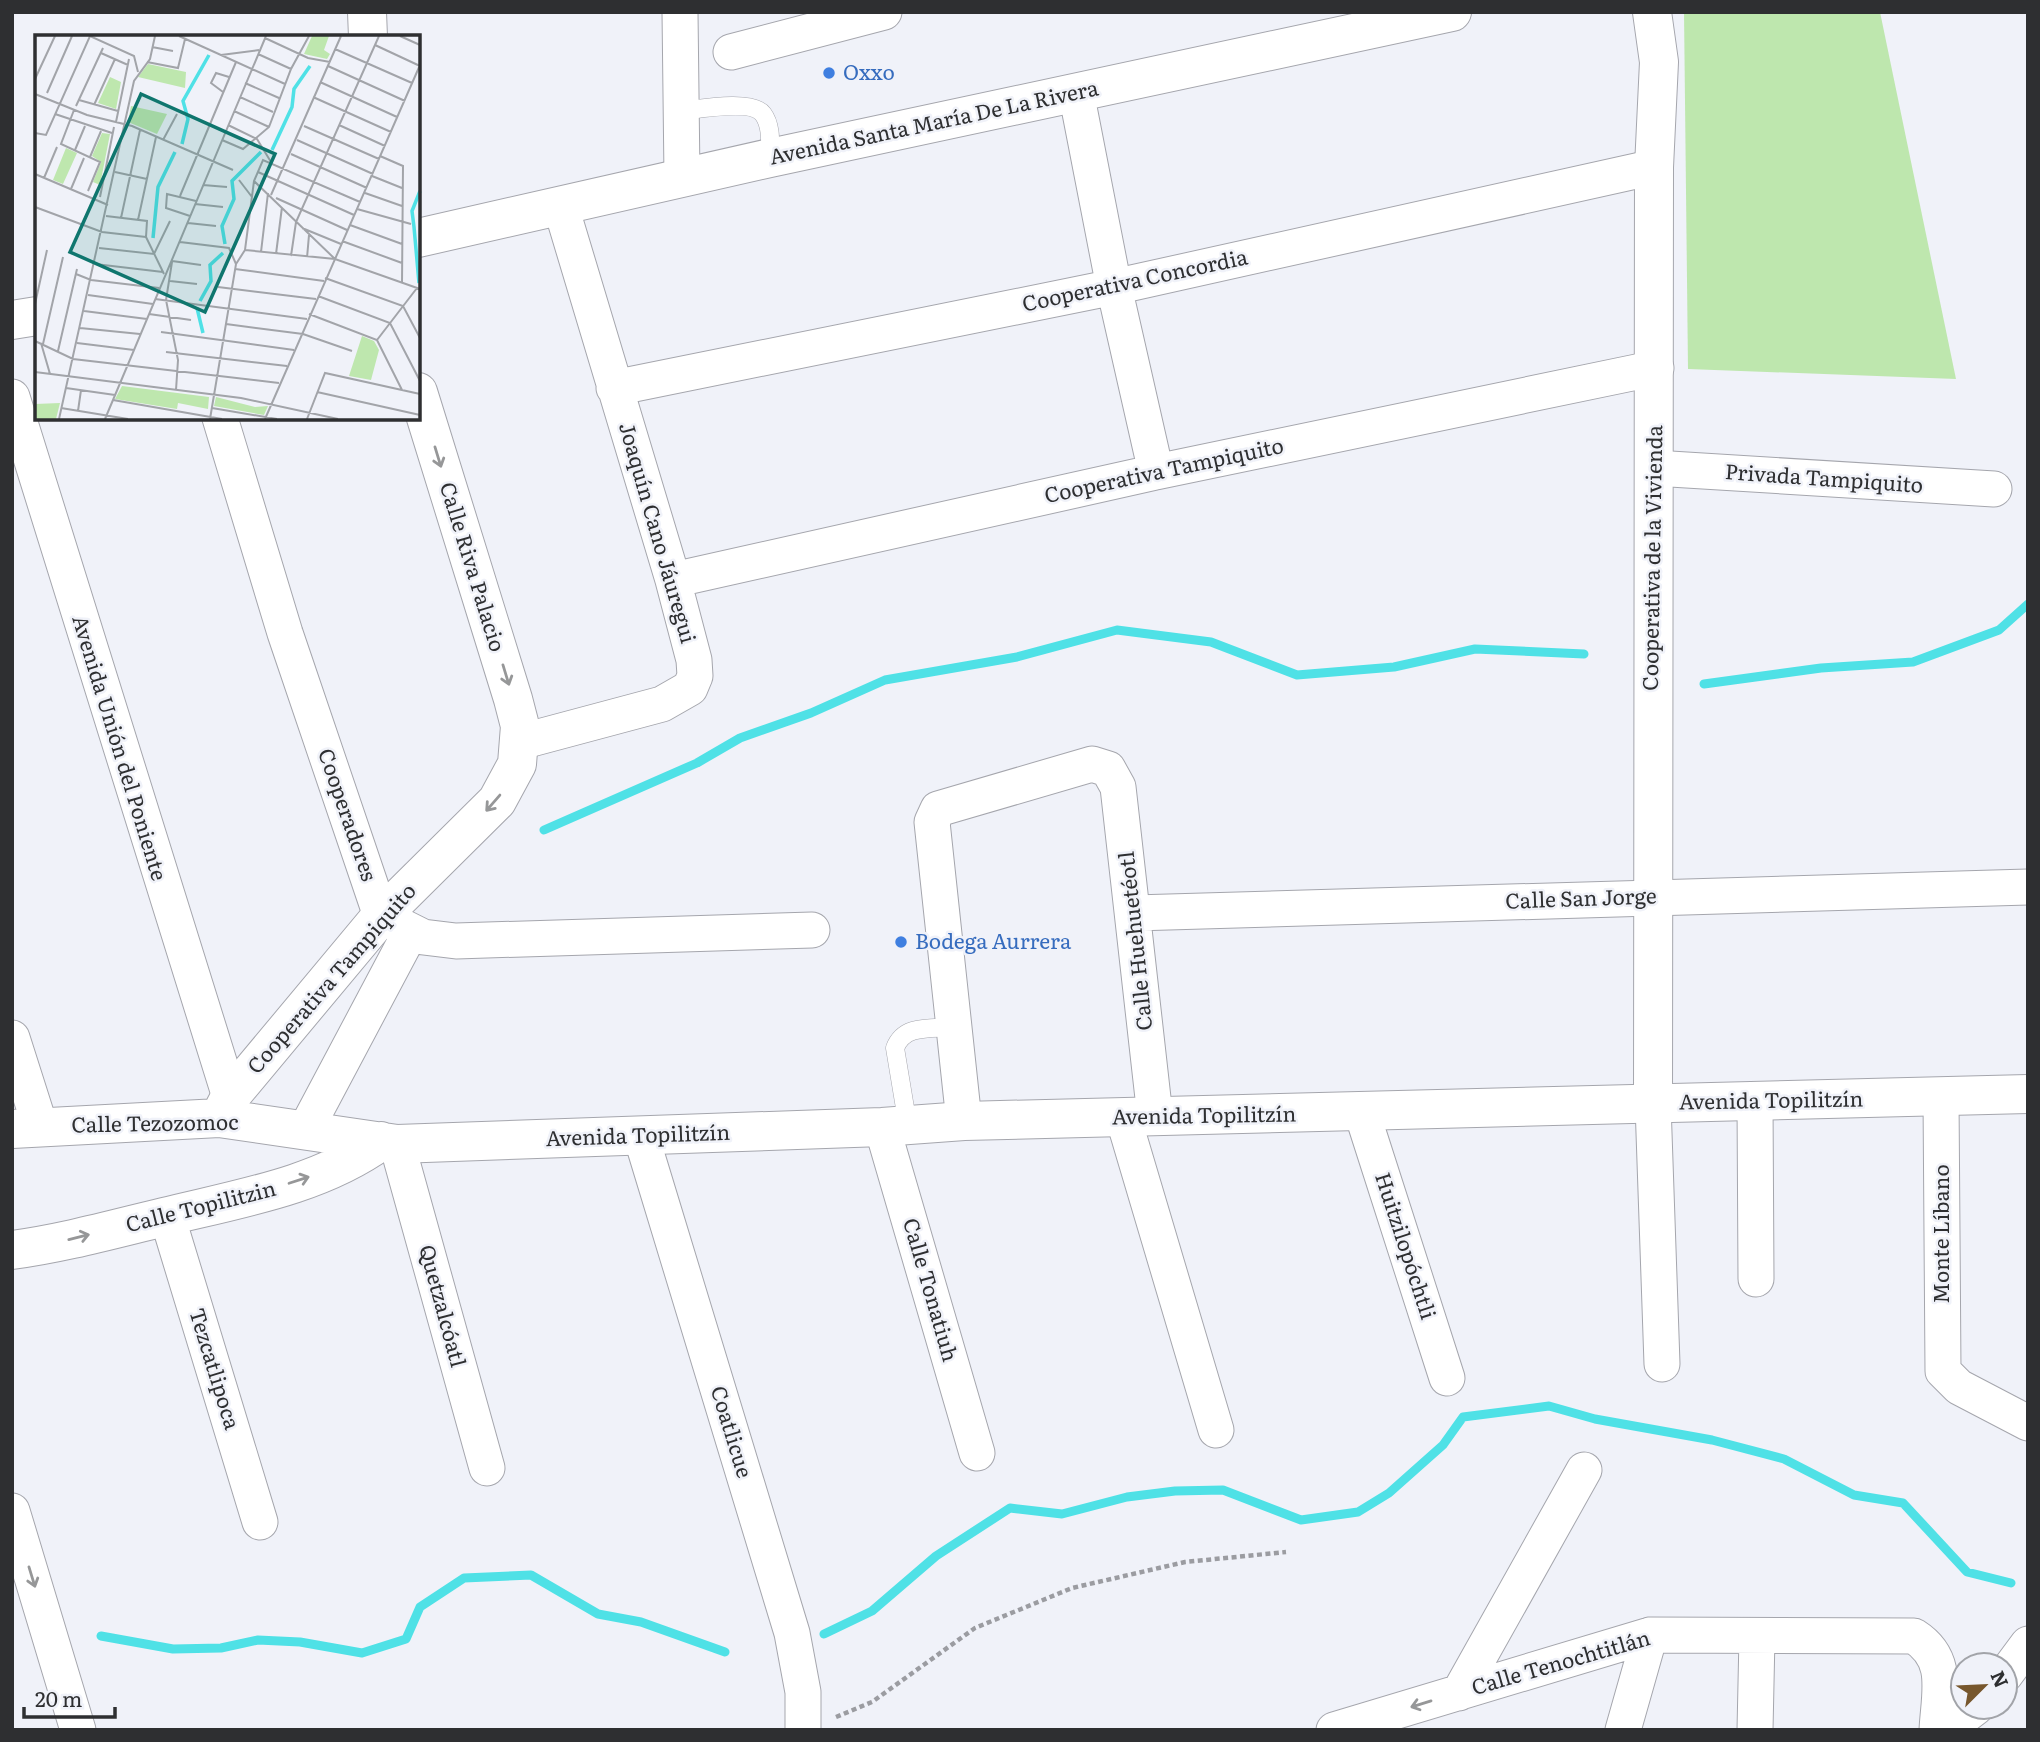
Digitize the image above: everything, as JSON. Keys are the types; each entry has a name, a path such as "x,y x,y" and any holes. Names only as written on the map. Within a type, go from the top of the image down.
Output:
{"street":[{"path":"367,12 369,35"},
{"path":"680,12 682,177"},
{"path":"731,52 850,16 884,12"},
{"name":"Avenida Santa María De La Rivera","path":"420,238 682,177 1452,12"},
{"name":"Cooperativa de la Vivienda","path":"1652,12 1658,62 1654,167 1656,369 1651,896 1653,1104"},
{"path":"1076,92 1114,287 1156,472"},
{"name":"Cooperativa Concordia","path":"614,388 1114,287 1654,167"},
{"name":"Joaquín Cano Jáuregui","path":"520,742 662,704 690,688 695,676 694,660 673,580 561,206"},
{"path":"12,320 35,316"},
{"name":"Cooperativa Tampiquito","path":"673,580 1156,472 1656,369"},
{"name":"Avenida Unión del Poniente","path":"12,397 225,1108"},
{"name":"Calle Riva Palacio","path":"420,398 513,699 520,742"},
{"name":"Cooperadores","path":"221,420 285,633 396,925"},
{"name":"Privada Tampiquito","path":"1654,468 1994,489"},
{"name":"Cooperativa Tampiquito","path":"225,1108 396,925 496,801 517,764 520,742"},
{"name":"Calle Huehuetéotl","path":"953,1027 930,831 938,809 1092,764 1108,769 1118,787 1134,913 1139,1116 1216,1430"},
{"name":"Calle San Jorge","path":"1134,913 2028,887"},
{"path":"396,925 456,941 812,930"},
{"name":"Cooperativa Tampiquito","path":"306,1129 396,925"},
{"path":"953,1027 964,1121"},
{"path":"12,1038 26,1127"},
{"name":"Avenida Topilitzín","path":"389,1142 895,1127 964,1121 2028,1094"},
{"name":"Monte Líbano","path":"1941,1097 1943,1371 1959,1388 2028,1423"},
{"path":"1755,1101 1756,1279"},
{"path":"1653,1104 1662,1364"},
{"name":"Calle Tezozomoc","path":"26,1127 225,1108 306,1129 389,1142"},
{"name":"Huitzilopóchtli","path":"1362,1113 1447,1378"},
{"name":"Calle Tonatiuh","path":"895,1127 977,1453"},
{"name":"Coatlicue","path":"641,1136 792,1633 803,1692 815,1725"},
{"name":"Calle Topilitzin","path":"12,1250 46,1246 303,1179 389,1142"},
{"name":"Quetzalcóatl","path":"389,1142 486,1468"},
{"name":"Tezcatlipoca","path":"167,1216 260,1522"},
{"path":"1459,1693 1584,1470"},
{"path":"12,1511 78,1730"},
{"path":"1623,1730 1650,1635"},
{"name":"Calle Tenochtitlán","path":"1334,1730 1650,1635 1914,1636 1931,1647 1940,1674 1937,1730"},
{"path":"1755,1730 1757,1637"}],"lane":[{"path":"681,111 745,105 758,108 765,115 769,128 770,158"},
{"path":"895,1127 895,1048 898,1040 912,1030 953,1027"}],"path":[{"path":"815,1725 872,1702 975,1628 1072,1588 1185,1562 1286,1552"}],"green space":[{"path":"1684,12 1880,12 1956,379 1688,369"}],"waterway":[{"path":"1704,684 1821,668 1913,662 1999,630 2028,604"},
{"path":"544,830 697,763 740,738 811,713 885,680 1017,657 1117,630 1211,642 1297,675 1394,667 1475,649 1584,654"},
{"path":"824,1634 872,1611 936,1556 1010,1508 1062,1514 1127,1497 1175,1491 1223,1490 1301,1520 1358,1512 1389,1493 1443,1445 1463,1417 1549,1406 1595,1419 1712,1440 1784,1459 1854,1495 1903,1503 1967,1572 2011,1583"},
{"path":"101,1636 173,1649 221,1648 258,1640 300,1642 362,1653 406,1639 420,1607 464,1578 531,1575 598,1614 641,1622 725,1652"}],"place":[{"name":"Oxxo","path":"829,73"},
{"name":"Bodega Aurrera","path":"901,942"}]}
